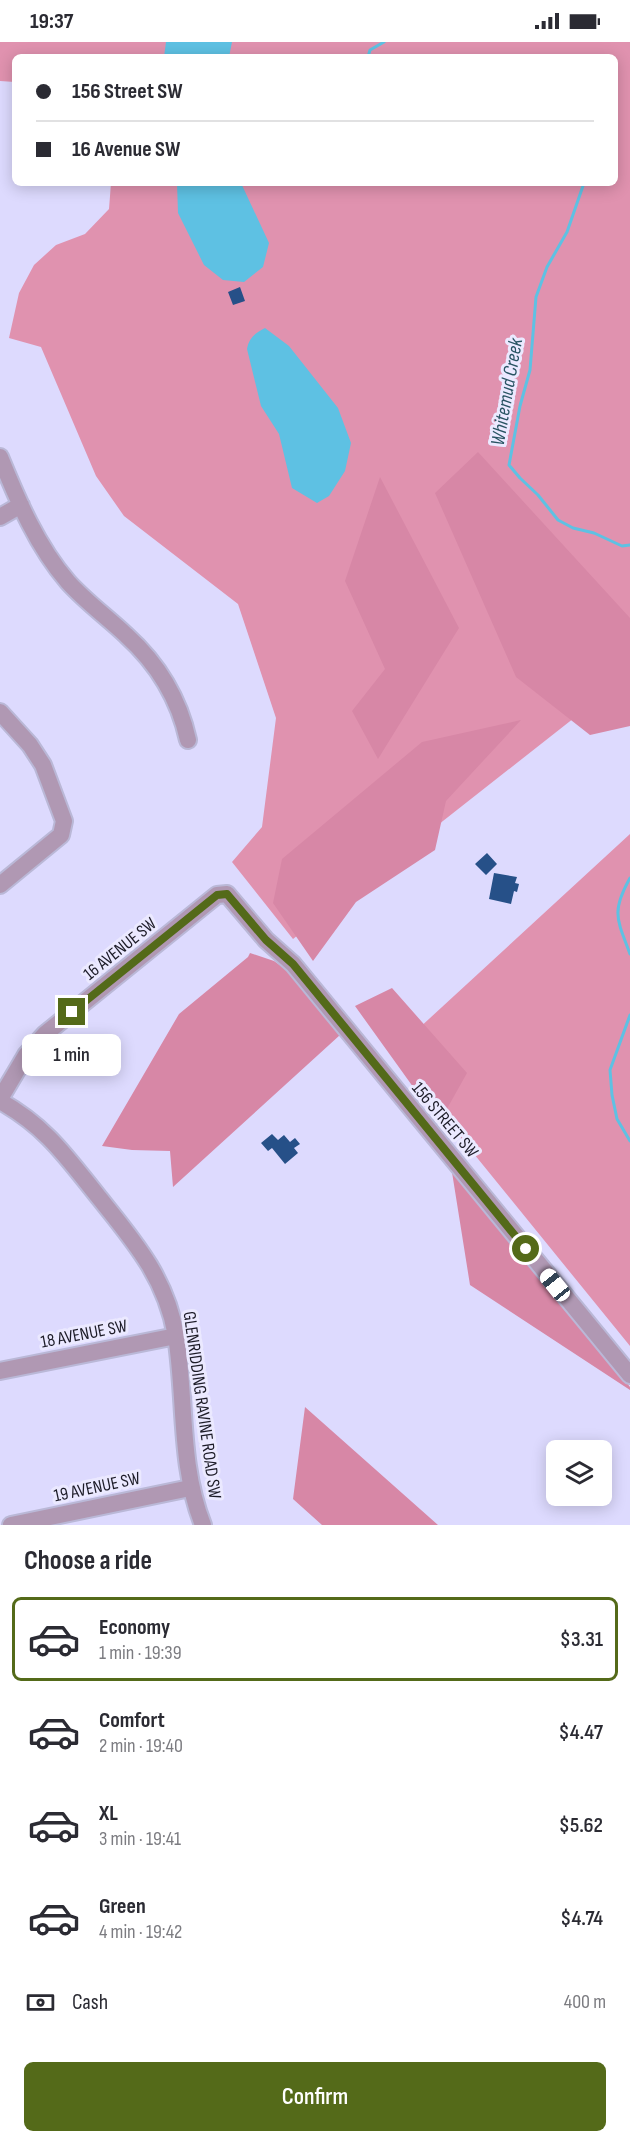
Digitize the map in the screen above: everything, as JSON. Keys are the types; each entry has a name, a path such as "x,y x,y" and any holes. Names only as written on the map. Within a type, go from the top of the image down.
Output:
{"street":[{"path":"0,457 21,505 45,549 69,582 128,636 161,675 179,709 188,740"},
{"path":"0,517 21,505"},
{"path":"0,712 30,745 43,765 64,821 61,835 0,885"},
{"name":"16 AVENUE SW","path":"0,1100 26,1055 45,1034 217,895 227,894"},
{"name":"156 STREET SW","path":"227,894 266,940 293,964 630,1375"},
{"name":"GLENRIDDING RAVINE ROAD SW","path":"0,1100 46,1133 151,1265 170,1309 176,1336 190,1488 202,1525"},
{"name":"18 AVENUE SW","path":"0,1371 176,1336"},
{"name":"19 AVENUE SW","path":"11,1525 39,1522 190,1488"}],"shaded area":[{"path":"0,42 630,42 630,674 293,939 232,862 262,827 276,718 238,604 124,516 96,476 41,347 9,338 19,293 34,265 56,245 85,234 109,209 111,186 618,186 618,54 12,54 12,82 0,81"},
{"path":"478,452 630,618 630,726 590,735 516,677 435,493"},
{"path":"380,477 459,628 378,759 352,711 385,669 345,581"},
{"path":"521,720 446,801 435,850 356,902 313,961 273,903 282,859 422,742"},
{"path":"630,834 630,1346 392,1053"},
{"path":"250,953 274,961 287,970 340,1035 173,1187 170,1151 102,1146 179,1014"},
{"path":"392,988 467,1073 439,1123 355,1006"},
{"path":"451,1166 630,1387 630,1390 470,1285"},
{"path":"305,1407 438,1525 322,1525 293,1499"}],"water":[{"path":"166,42 232,42 230,54 164,54"},
{"path":"177,186 242,186 269,243 263,267 244,282 223,280 204,265 178,213"},
{"path":"265,328 289,346 338,408 351,443 345,471 329,496 317,503 292,488 279,434 261,406 247,349 253,336"}],"building":[{"path":"240,287 245,301 233,305 228,292"},
{"path":"487,853 497,864 486,875 475,864"},
{"path":"494,873 517,877 515,883 519,884 517,892 514,891 511,904 489,899"},
{"path":"272,1134 278,1140 284,1135 290,1142 295,1138 300,1144 294,1148 298,1153 285,1164 272,1148 268,1151 261,1143"}],"waterway":[{"name":"Whitemud Creek","path":"369,54 370,50 384,42"},
{"name":"Whitemud Creek","path":"583,186 567,232 547,267 536,297 530,370 520,406 509,465 558,520 622,546 630,545"},
{"name":"Whitemud Creek","path":"630,878 618,908 619,924 630,954"},
{"name":"Whitemud Creek","path":"630,1015 610,1070 617,1119 630,1141"}],"route":[{"path":"72,1012 217,895 227,894 266,940 293,964 526,1249"}]}
